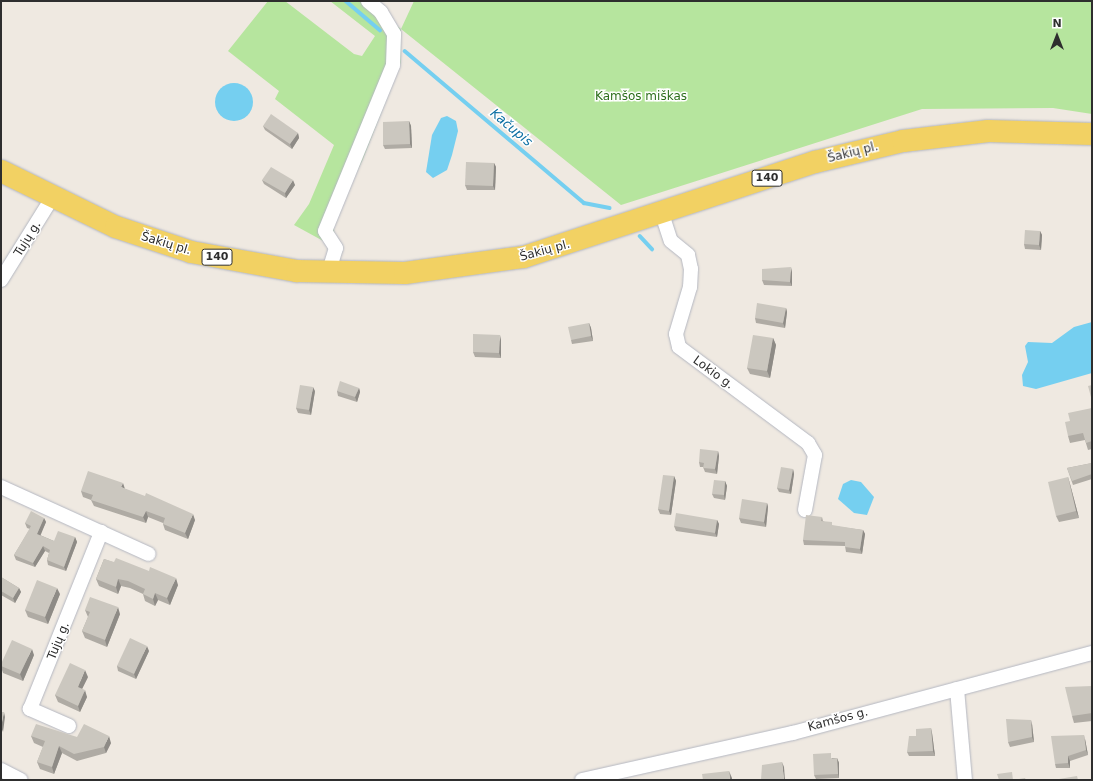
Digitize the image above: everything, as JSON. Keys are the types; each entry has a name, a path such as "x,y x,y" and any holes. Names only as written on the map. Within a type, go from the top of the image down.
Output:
{"main road":[{"name":"Šakių pl.","path":"1,171 52,198 116,227 191,252 328,274 405,273 524,257 662,214 815,162 903,141 988,131 1092,134"}],"street":[{"path":"328,274 336,248 325,231 393,65 394,34 381,12 368,1"},
{"name":"Tujų g.","path":"1,280 52,198"},
{"name":"Lokio g.","path":"662,214 671,241 688,255 691,269 690,287 676,334 679,347 808,443 815,455 805,510"},
{"path":"1,487 149,554"},
{"name":"Tujų g.","path":"69,726 30,709 101,532"},
{"name":"Kamšos g.","path":"588,779 793,732 1092,653"},
{"path":"957,689 965,780"},
{"path":"1,770 21,780"}],"green space":[{"path":"268,1 285,1 354,54 362,56 375,36 330,1 366,1 401,29 401,62 363,159 333,221 336,248 294,225 309,204 334,145 275,99 279,91 228,51"},
{"name":"Kamšos miškas","path":"414,1 1092,1 1092,114 1053,108 922,109 621,205 401,29"}],"water":[{"path":"230,83 238,83 248,88 252,95 252,109 248,116 238,121 230,121 220,116 218,113 215,106 215,98 220,88 223,86"},
{"path":"447,116 456,121 458,131 447,170 433,178 426,172 432,135 441,118"},
{"path":"1092,322 1092,373 1036,389 1023,386 1022,375 1028,362 1025,346 1028,342 1052,343 1074,327"},
{"path":"851,480 861,482 874,497 867,515 854,513 838,499 843,484"}],"building":[{"path":"271,114 298,133 290,144 263,126"},
{"path":"409,121 410,144 383,145 383,122"},
{"path":"466,162 494,163 493,186 465,185"},
{"path":"271,167 293,180 285,193 262,180"},
{"path":"1025,230 1040,231 1039,245 1024,244"},
{"path":"791,267 790,282 762,280 762,269"},
{"path":"757,303 786,308 783,323 755,318"},
{"path":"589,323 591,336 571,340 568,327"},
{"path":"473,334 500,335 499,353 473,352"},
{"path":"753,335 773,338 767,371 747,368"},
{"path":"340,381 359,388 355,397 337,391"},
{"path":"300,385 313,387 309,410 296,408"},
{"path":"1092,385 1092,401 1088,386"},
{"path":"1092,408 1092,441 1086,443 1083,433 1068,436 1065,422 1070,421 1068,413"},
{"path":"700,449 718,451 715,469 703,468 704,463 699,462"},
{"path":"1092,463 1092,474 1072,481 1067,468"},
{"path":"781,467 793,469 789,490 777,488"},
{"path":"88,471 123,483 121,487 145,496 146,493 193,514 185,533 163,524 165,518 146,511 143,517 91,500 93,495 81,491"},
{"path":"663,475 674,476 669,511 658,509"},
{"path":"1068,477 1076,511 1056,516 1048,482"},
{"path":"714,480 725,481 724,495 712,494"},
{"path":"742,499 767,503 764,522 739,518"},
{"path":"31,511 44,518 37,534 54,541 58,531 75,537 64,567 47,560 50,550 43,546 33,563 14,555 31,526 25,523"},
{"path":"676,513 717,520 715,533 674,526"},
{"path":"806,515 822,517 821,521 832,522 832,525 863,530 860,549 845,547 845,542 803,540"},
{"path":"116,558 149,571 150,567 176,578 167,598 155,593 153,599 143,594 145,589 128,581 118,579 116,587 96,579 104,559 114,562"},
{"path":"1,577 19,588 13,598 1,591"},
{"path":"37,580 57,588 45,617 25,610"},
{"path":"90,597 118,607 105,640 82,631 90,612 85,610"},
{"path":"130,638 147,646 134,674 117,666"},
{"path":"12,640 32,649 20,674 1,666"},
{"path":"70,663 85,670 78,687 85,690 78,706 55,695"},
{"path":"1092,686 1092,713 1072,716 1065,687"},
{"path":"1,712 4,712 1,727"},
{"path":"1006,719 1031,720 1032,737 1008,742"},
{"path":"36,724 77,737 84,724 109,736 104,747 74,754 59,746 52,767 37,762 45,741 31,736"},
{"path":"931,728 933,751 907,752 909,736 916,736 916,729"},
{"path":"1084,735 1086,750 1068,756 1068,763 1055,764 1051,736"},
{"path":"831,753 831,759 837,758 838,774 814,775 813,754"},
{"path":"782,762 784,780 761,780 762,765"},
{"path":"729,771 730,780 703,780 702,774"},
{"path":"1012,772 1013,780 999,780 997,774"},
{"path":"1077,776 1078,780 1059,780 1059,779"},
{"path":"1025,778 1026,780 1013,780"}],"waterway":[{"name":"Kačupis","path":"346,1 380,30"},
{"name":"Kačupis","path":"405,51 584,203 610,208"},
{"name":"Kačupis","path":"640,236 652,249"}]}
